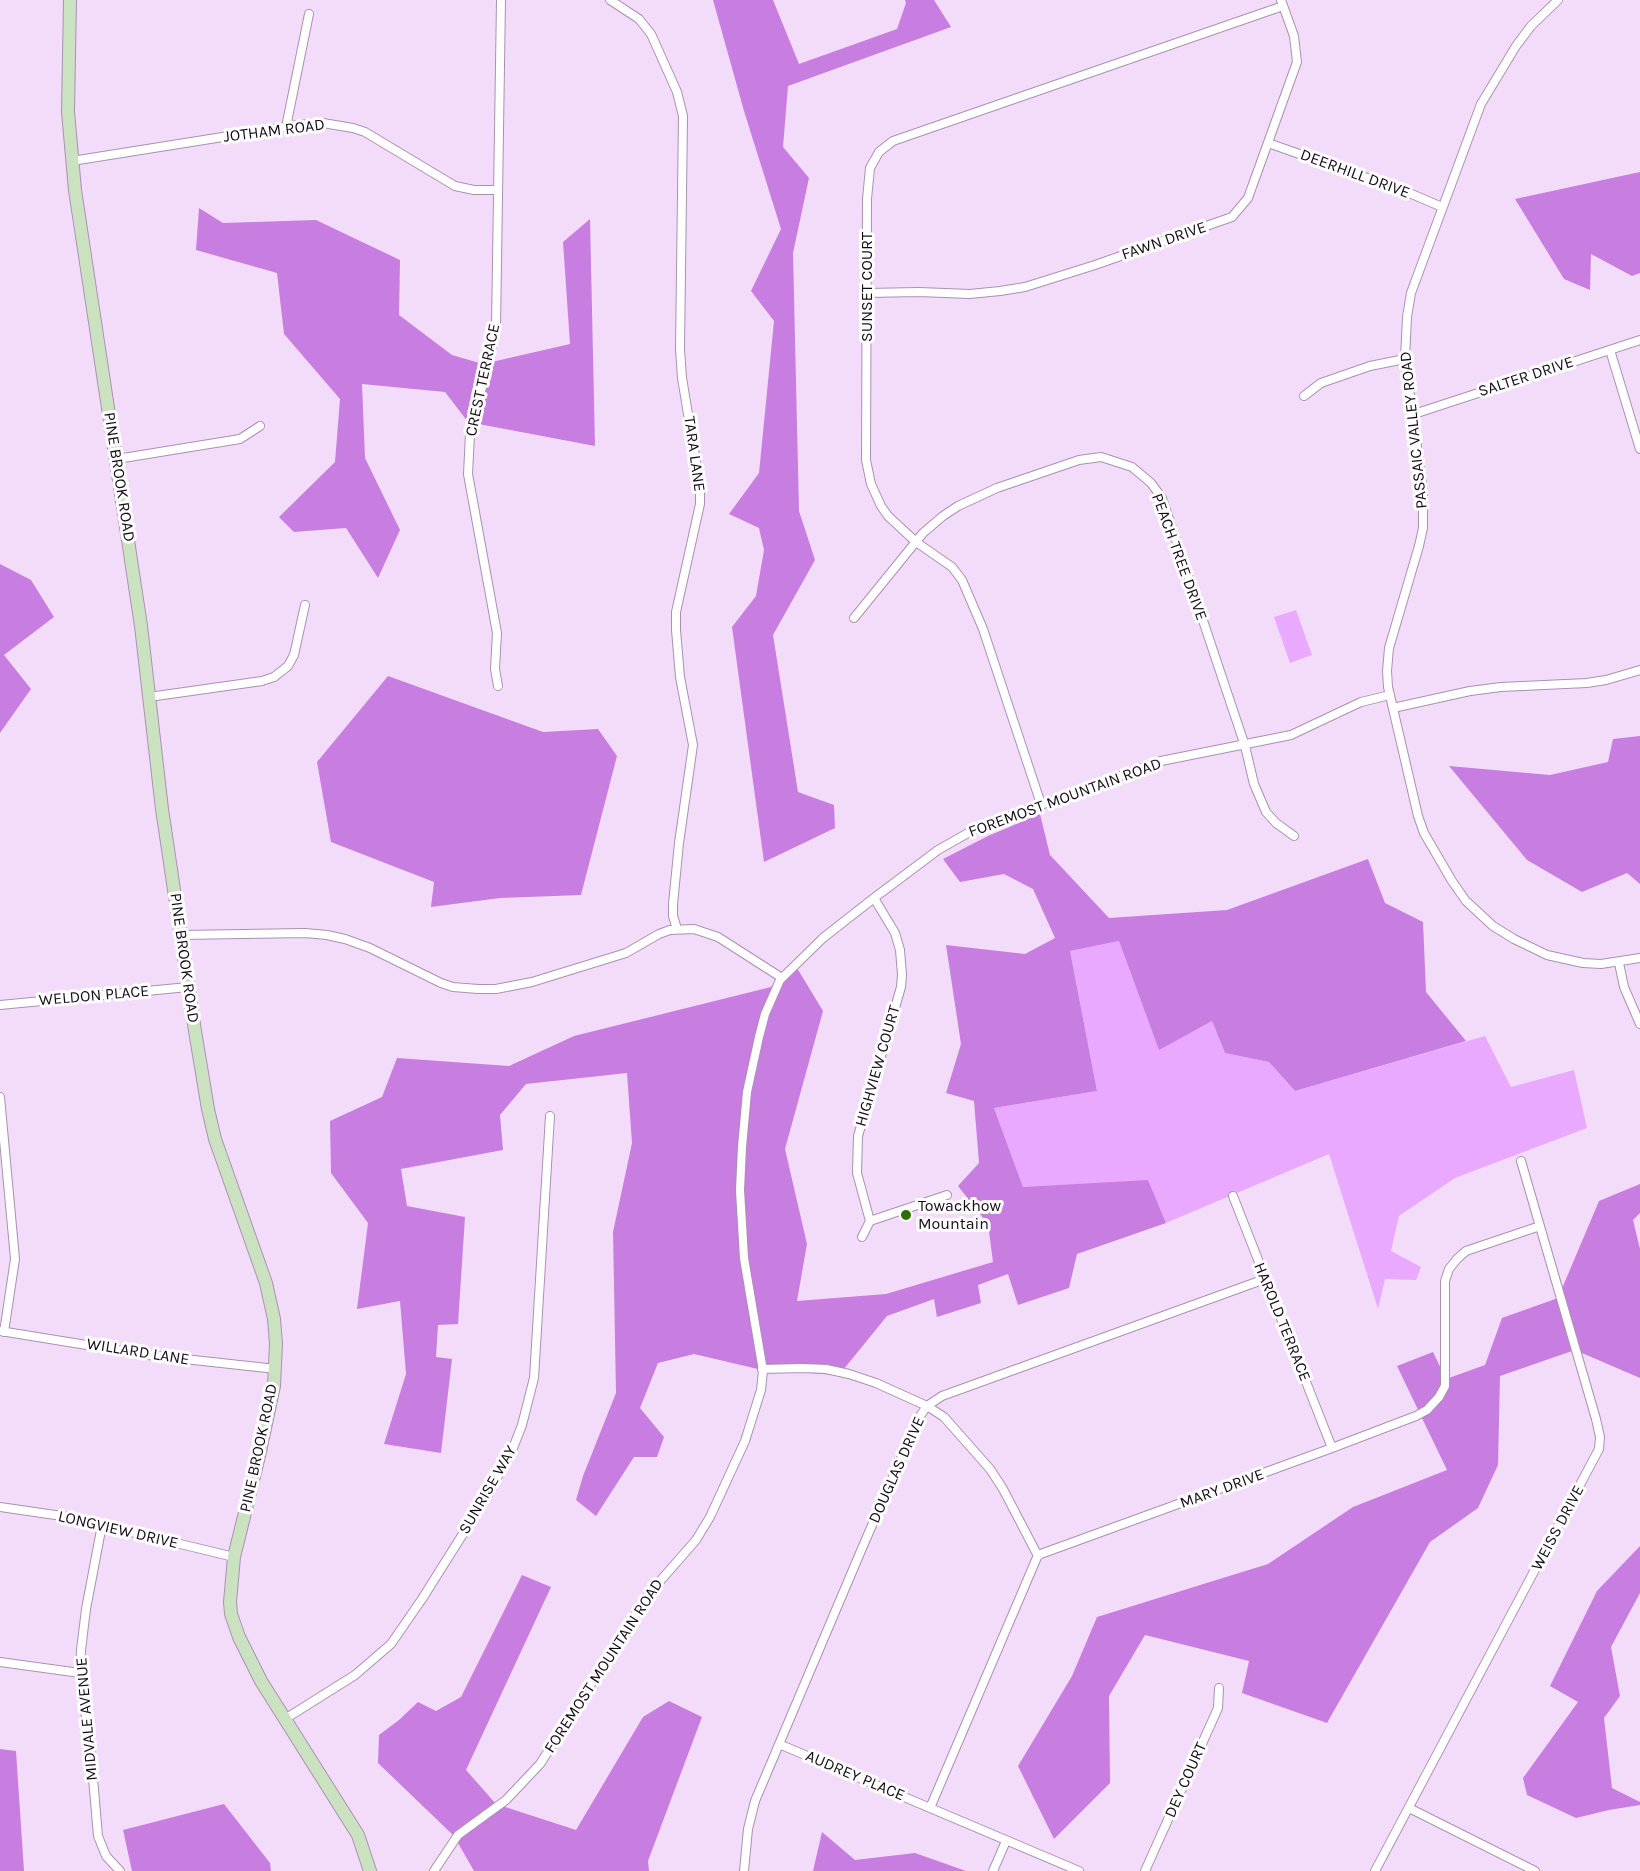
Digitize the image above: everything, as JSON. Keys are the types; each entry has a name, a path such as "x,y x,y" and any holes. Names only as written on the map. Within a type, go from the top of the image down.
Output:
{"street":[{"name":"PINE BROOK ROAD","path":"70,0 68,112 72,160 141,626 148,697 188,987 215,1139 253,1245 270,1301 276,1344 276,1369 259,1456 234,1557 230,1602 234,1626 249,1660 358,1835 370,1871"},
{"name":"CREST TERRACE","path":"498,686 495,669 497,633 468,474 470,434 496,327 501,0"},
{"name":"TARA LANE","path":"610,0 639,19 651,34 677,92 683,116 680,349 682,378 700,486 700,504 676,612 680,677 693,745 673,904 673,916 677,929"},
{"name":"PASSAIC VALLEY ROAD","path":"1558,0 1531,26 1502,66 1481,104 1411,292 1405,359 1423,491 1423,528 1389,648 1387,671 1390,695 1418,816 1452,881 1466,901 1500,930 1522,944 1547,955 1583,963 1620,963 1640,958"},
{"name":"FAWN DRIVE","path":"867,293 970,294 1017,288 1095,265 1232,217 1245,204 1297,62 1294,36 1282,3"},
{"name":"SUNSET COURT","path":"1041,804 983,629 962,580 952,567 916,542 895,522 881,506 871,484 866,460 868,174 875,158 888,144 922,129 1282,3"},
{"path":"286,127 309,14"},
{"name":"JOTHAM ROAD","path":"72,160 323,123 365,132 455,186 474,190 498,190"},
{"name":"DEERHILL DRIVE","path":"1268,143 1407,192 1442,207"},
{"name":"SALTER DRIVE","path":"1411,415 1640,340"},
{"path":"1610,350 1640,449"},
{"path":"1304,396 1321,382 1370,366 1405,359"},
{"path":"117,459 240,439 260,426"},
{"name":"PEACH TREE DRIVE","path":"854,618 916,542 943,516 976,496 1079,460 1101,457 1132,467 1151,483 1162,498 1245,746 1254,784 1266,812 1276,823 1294,836"},
{"path":"148,697 262,681 274,677 288,666 294,655 305,605"},
{"path":"1394,708 1470,691 1501,687 1587,683 1640,670"},
{"name":"FOREMOST MOUNTAIN ROAD","path":"434,1871 458,1835 506,1800 540,1764 646,1596 696,1540 711,1517 745,1441 761,1390 762,1369 744,1258 740,1199 742,1147 747,1092 759,1037 765,1014 782,978 823,938 954,840 1004,817 1161,761 1291,735 1361,702 1390,695"},
{"name":"HIGHVIEW COURT","path":"870,1221 857,1173 858,1136 901,987 902,975 900,950 895,933 874,898"},
{"path":"181,935 305,933 327,935 370,948 453,987 496,989 532,982 626,953 658,934 677,929 694,929 718,937 782,978"},
{"path":"1620,963 1624,987 1640,1024"},
{"name":"WELDON PLACE","path":"0,1005 188,987"},
{"path":"0,1097 15,1259 2,1332"},
{"name":"SUNRISE WAY","path":"285,1719 355,1675 391,1644 472,1519 513,1448 525,1416 534,1378 550,1116"},
{"name":"WEISS DRIVE","path":"1375,1871 1599,1449 1600,1437 1596,1419 1521,1161"},
{"path":"862,1237 870,1221 947,1195"},
{"name":"HAROLD TERRACE","path":"1233,1196 1332,1448"},
{"name":"MARY DRIVE","path":"1038,1556 1416,1416 1436,1402 1445,1386 1445,1281 1449,1269 1466,1251 1540,1226"},
{"name":"DOUGLAS DRIVE","path":"744,1871 752,1814 779,1744 918,1419 927,1406 942,1396 1265,1278"},
{"name":"WILLARD LANE","path":"2,1332 148,1355 276,1369"},
{"path":"762,1369 802,1368 837,1372 876,1383 927,1406 944,1417 990,1469 1038,1556 930,1808"},
{"name":"LONGVIEW DRIVE","path":"0,1507 64,1516 234,1557"},
{"name":"MIDVALE AVENUE","path":"102,1525 86,1609 80,1673 91,1755 98,1836 106,1856 120,1871"},
{"path":"0,1662 80,1673"},
{"name":"DEY COURT","path":"1145,1871 1218,1708 1219,1688"},
{"name":"AUDREY PLACE","path":"779,1744 1079,1871"},
{"path":"1409,1808 1535,1871"},
{"path":"993,1871 1006,1840"}],"shaded area":[{"path":"713,0 773,0 799,64 897,29 905,0 934,0 951,27 788,86 783,147 809,178 793,253 799,511 815,560 773,635 798,792 834,805 835,828 764,862 732,627 756,596 764,550 759,528 729,514 759,473 774,321 751,291 781,229 744,111"},
{"path":"1640,172 1640,273 1632,276 1591,254 1590,290 1564,279 1515,199"},
{"path":"199,208 223,223 316,220 400,260 399,315 452,355 483,364 570,344 563,242 590,219 595,446 468,422 445,392 362,384 365,458 400,530 378,578 346,528 294,532 279,517 335,462 340,399 284,334 277,273 196,250"},
{"path":"0,564 31,580 54,617 4,655 31,689 0,733"},
{"path":"1296,610 1312,655 1290,663 1274,617"},
{"path":"388,676 543,732 598,729 617,756 581,895 500,898 431,907 434,882 331,842 317,762"},
{"path":"1640,736 1640,884 1627,873 1582,892 1527,860 1449,766 1550,775 1608,762 1613,739"},
{"path":"1040,814 1050,855 1109,918 1227,910 1368,859 1385,903 1423,922 1426,992 1466,1041 1295,1091 1269,1062 1225,1053 1212,1021 1159,1050 1119,941 1070,951 1097,1091 994,1108 1023,1187 1148,1180 1166,1223 1077,1254 1069,1288 1018,1305 1008,1274 978,1285 981,1303 937,1317 934,1299 887,1316 839,1375 762,1370 694,1354 658,1363 640,1408 664,1437 657,1457 634,1457 596,1516 576,1500 583,1476 616,1393 613,1232 632,1143 627,1073 526,1084 500,1115 503,1150 401,1169 407,1206 465,1217 458,1324 438,1325 436,1357 452,1359 441,1453 384,1444 406,1374 400,1301 357,1309 368,1223 331,1173 330,1121 382,1097 397,1058 509,1066 574,1036 771,987 794,963 823,1011 785,1149 807,1244 797,1301 886,1294 993,1262 988,1224 958,1186 979,1163 974,1101 946,1093 961,1044 946,945 1025,954 1055,938 1033,889 1004,874 960,882 943,859 988,836"},
{"path":"1119,941 1159,1049 1212,1021 1225,1053 1269,1062 1295,1091 1485,1036 1511,1087 1574,1070 1587,1128 1455,1178 1399,1216 1391,1251 1421,1267 1416,1280 1385,1279 1378,1309 1329,1154 1166,1223 1148,1181 1023,1187 994,1108 1097,1091 1070,951"},
{"path":"1640,1184 1640,1213 1633,1220 1640,1249 1640,1378 1575,1350 1500,1376 1498,1465 1478,1508 1430,1542 1327,1723 1242,1693 1249,1661 1145,1635 1109,1696 1110,1783 1054,1839 1018,1766 1072,1676 1097,1617 1268,1564 1353,1507 1447,1470 1397,1366 1433,1352 1446,1379 1485,1365 1502,1318 1558,1298 1599,1201"},
{"path":"1640,1546 1640,1593 1611,1647 1620,1696 1604,1718 1612,1788 1640,1802 1640,1805 1576,1818 1527,1795 1523,1778 1578,1702 1550,1686 1597,1591"},
{"path":"522,1575 551,1587 466,1770 496,1804 576,1830 643,1717 669,1701 702,1717 648,1861 649,1871 474,1871 454,1836 378,1763 379,1735 418,1702 436,1711 461,1697"},
{"path":"0,1749 16,1751 24,1871 0,1871"},
{"path":"224,1804 270,1863 271,1871 132,1871 123,1830"},
{"path":"822,1832 855,1860 915,1853 966,1871 813,1871"}],"place":[{"name":"Towackhow Mountain","path":"906,1215"}]}
